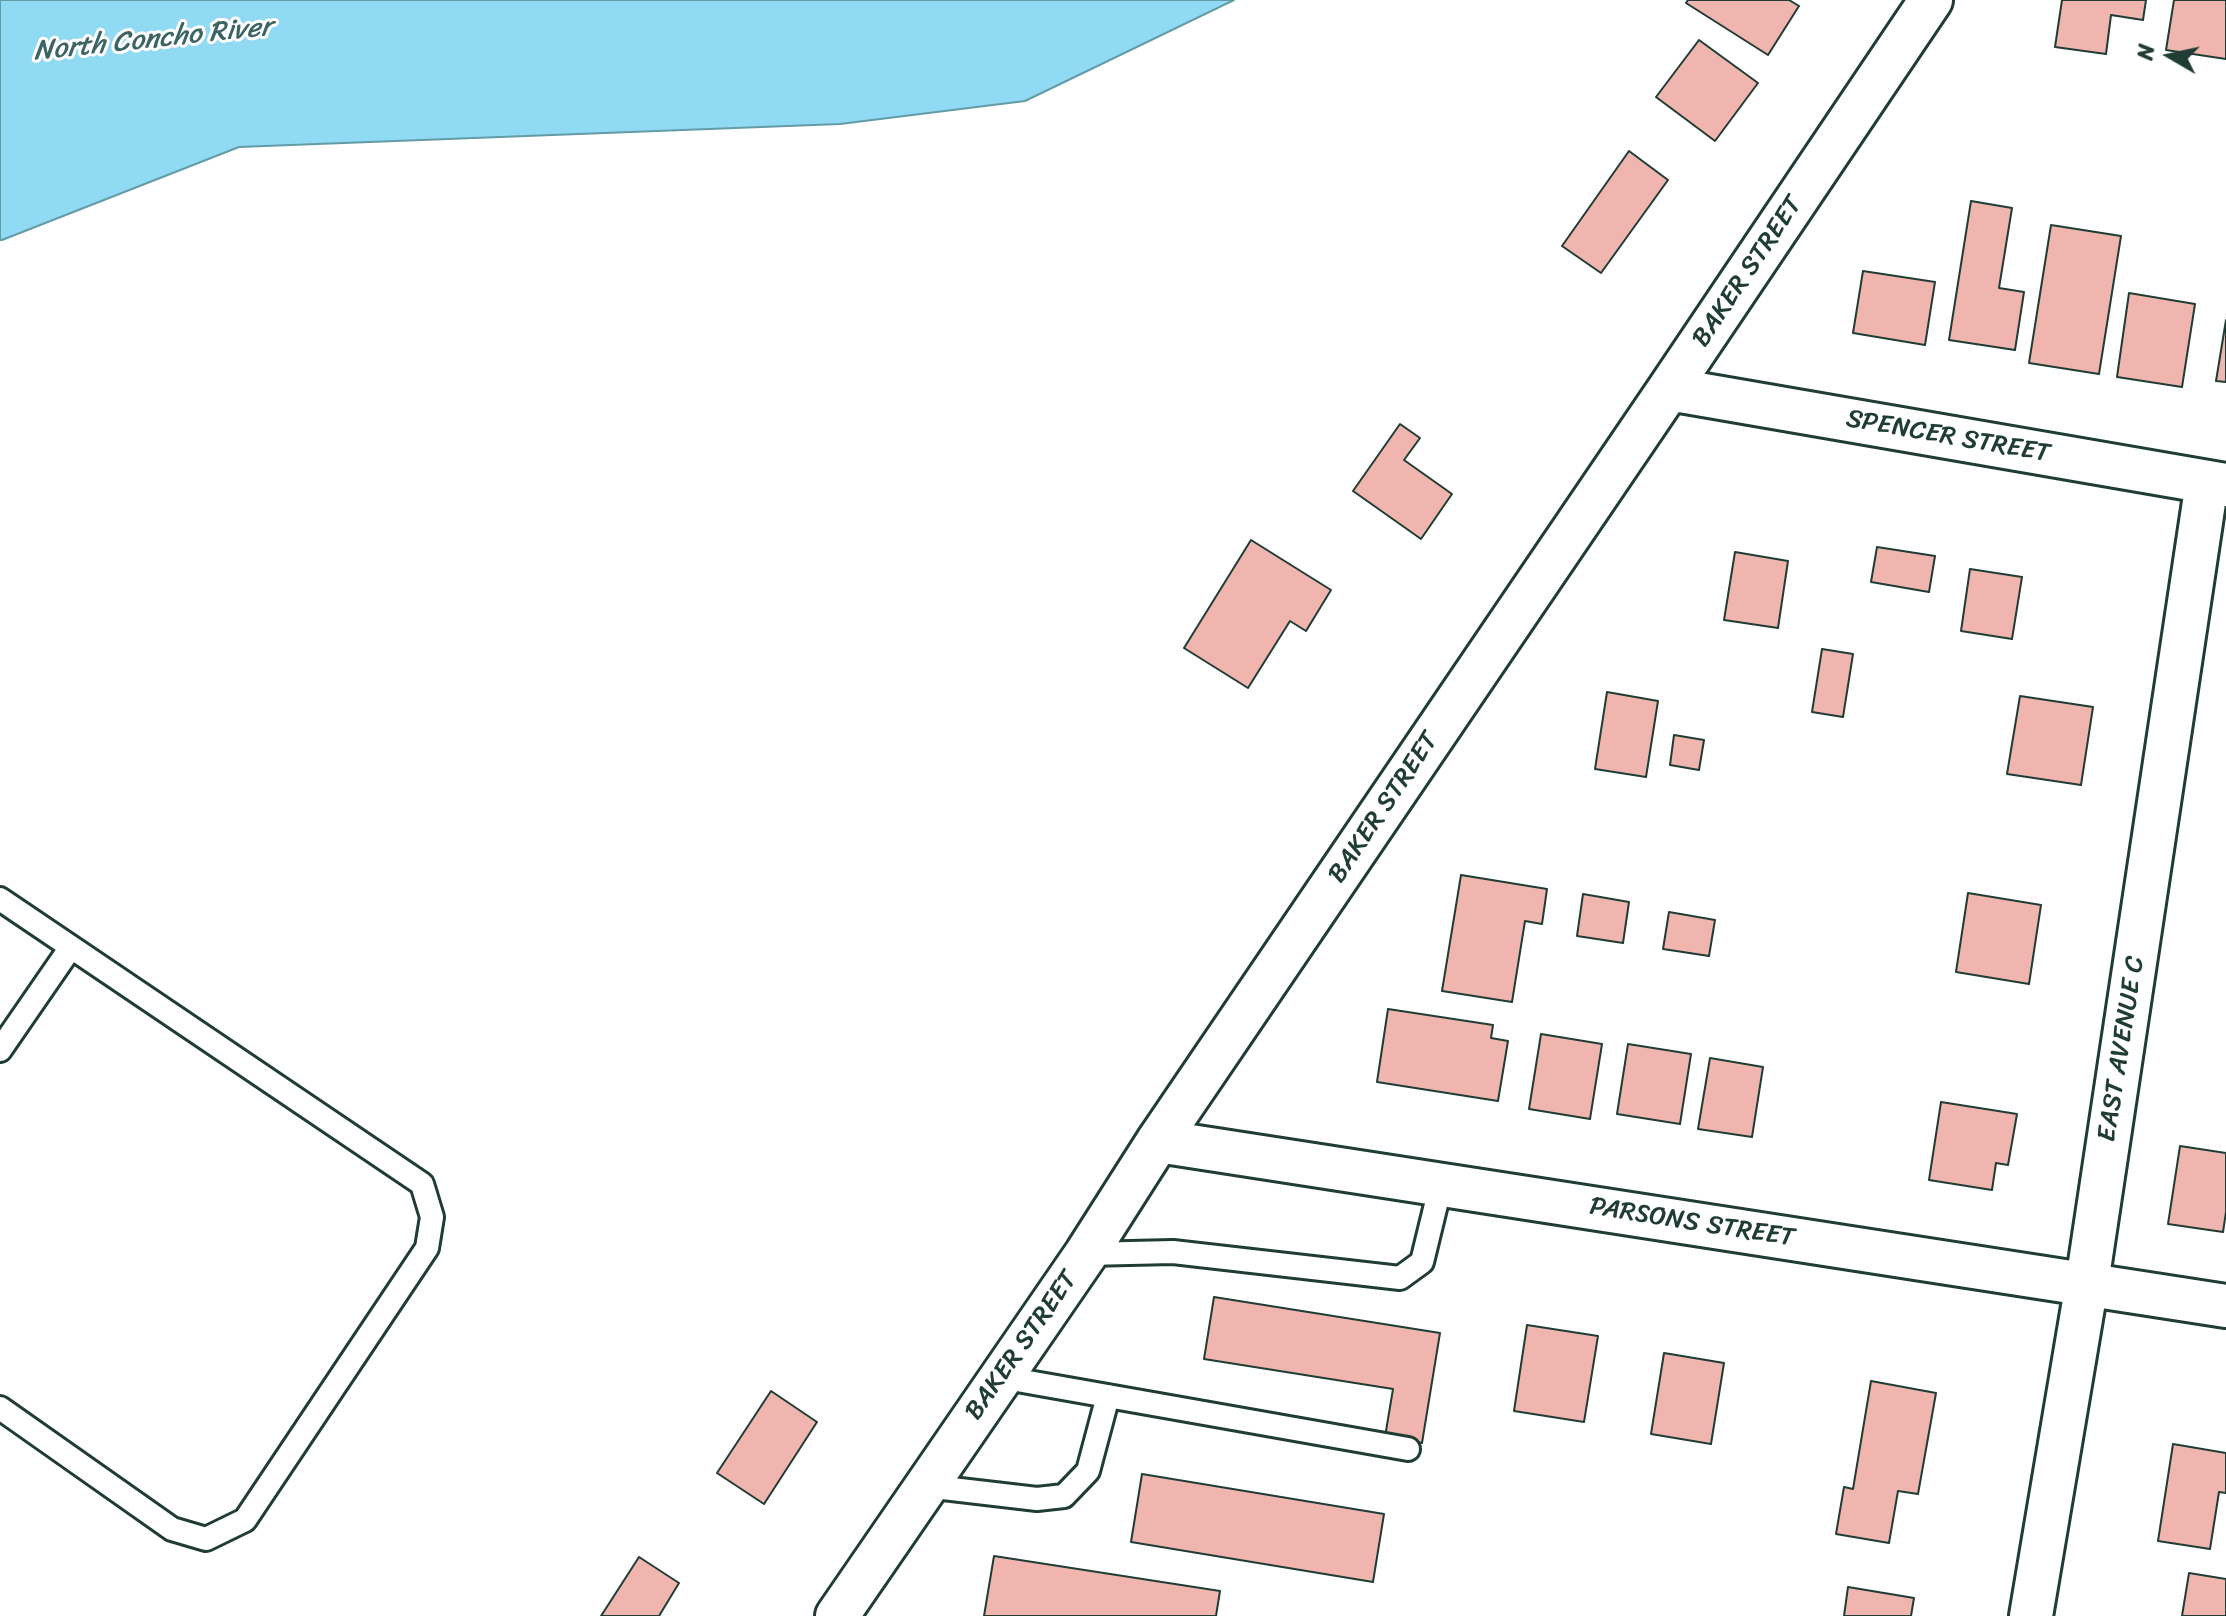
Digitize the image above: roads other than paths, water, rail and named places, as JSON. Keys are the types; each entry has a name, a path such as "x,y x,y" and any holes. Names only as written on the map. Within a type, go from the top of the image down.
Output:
{"street":[{"name":"BAKER STREET","path":"837,1616 1086,1254 1158,1141 1931,0"},
{"name":"SPENCER STREET","path":"1669,389 2217,483"},
{"name":"EAST AVENUE C","path":"2031,1616 2217,483"},
{"name":"PARSONS STREET","path":"1158,1141 2226,1306"}],"lane":[{"path":"0,899 422,1184 432,1217 427,1248 245,1520 206,1539 172,1529 0,1408"},
{"path":"0,1050 71,947"},
{"path":"1086,1254 1173,1252 1400,1278 1422,1262 1441,1184"},
{"path":"1000,1377 1408,1449"},
{"path":"926,1486 1024,1498 1064,1496 1088,1471 1108,1396"}],"water":[{"name":"North Concho River","path":"0,0 1234,0 1025,101 840,124 239,147 0,240"}]}
